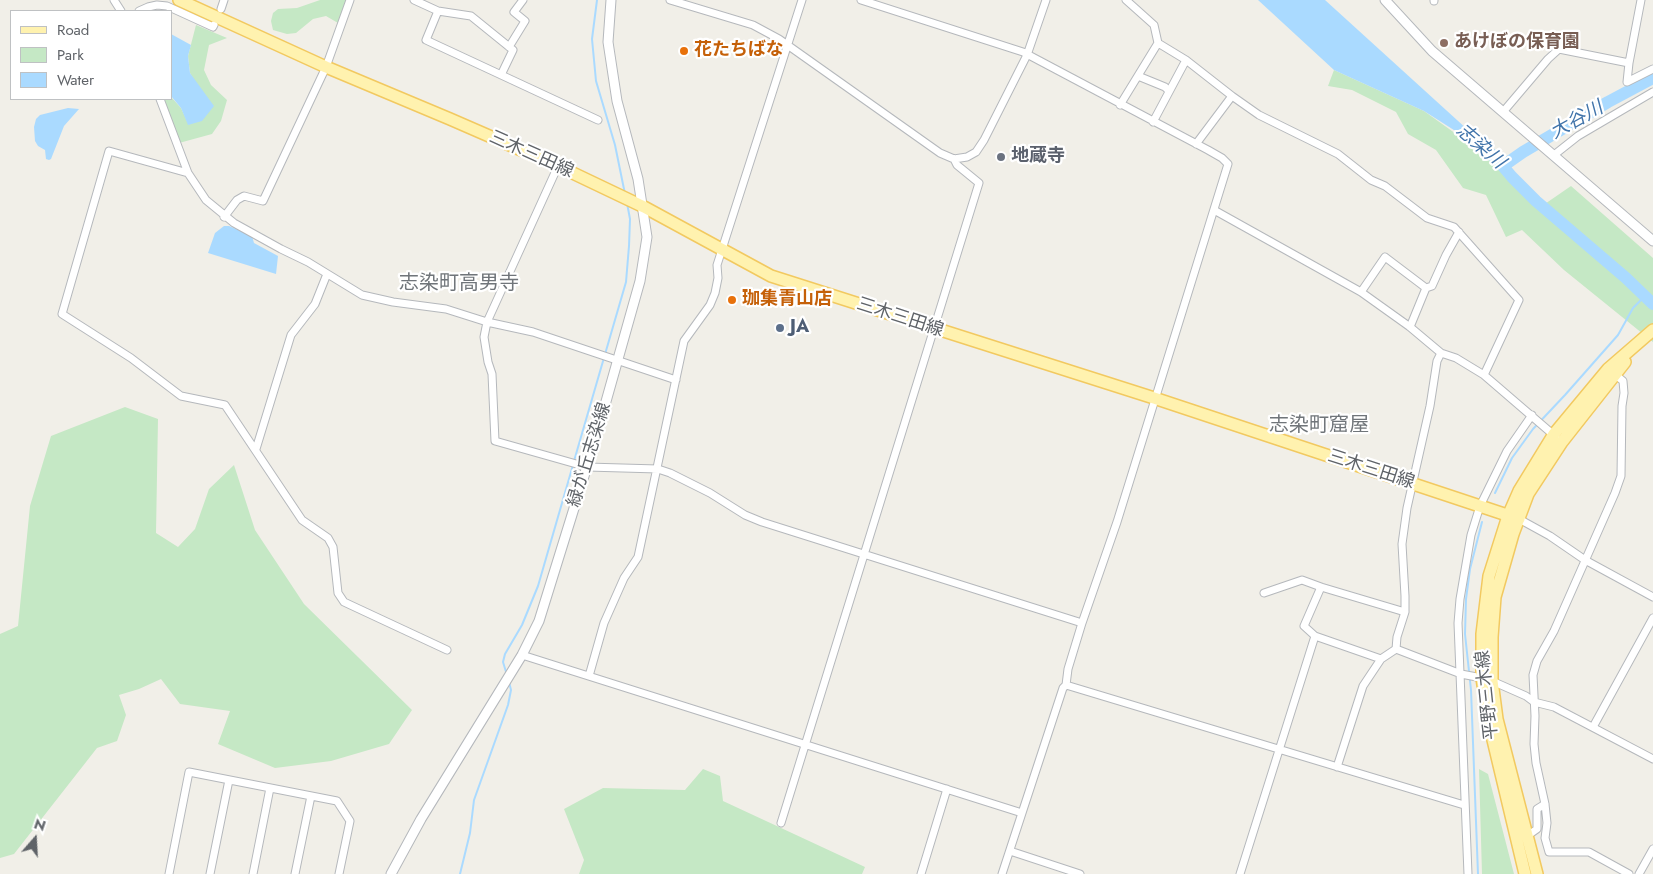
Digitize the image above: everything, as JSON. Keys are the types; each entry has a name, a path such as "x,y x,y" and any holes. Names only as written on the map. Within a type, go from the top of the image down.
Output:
{"main road":[{"name":"三木三田線","path":"179,0 326,67 558,166 644,207 771,276 1154,398 1514,517"},
{"path":"1514,517 1558,438 1611,372 1652,331"},
{"name":"平野三木線","path":"1514,517 1513,534 1495,597 1488,679 1488,719 1525,874"},
{"name":"平野三木線","path":"1488,679 1537,874"}],"street":[{"path":"221,9 224,0"},
{"path":"224,217 237,200 244,196 263,201 326,67 350,0"},
{"path":"414,0 438,11 472,16 513,50 501,75"},
{"path":"509,47 524,21 514,12 523,0"},
{"name":"緑が丘志染線","path":"391,874 421,819 522,654 539,621 640,281 647,237 644,207 617,101 608,42 611,0"},
{"path":"670,0 753,24 779,39 940,153 954,159 967,157 976,152 984,140 1027,55 1046,0"},
{"path":"589,676 604,623 624,578 638,556 684,340 710,305 715,293 718,278 717,265 802,0"},
{"path":"861,0 1023,52 1222,158 1228,164 1117,522 1082,623 1068,669 1066,685 1063,688 1002,874"},
{"path":"1126,0 1154,26 1158,42 1186,60 1259,115 1338,154 1427,218 1454,227 1459,232 1519,300 1484,375"},
{"path":"1384,0 1432,51 1653,241"},
{"path":"1641,0 1627,82 1653,69"},
{"path":"140,10 148,6 167,6 213,27 214,25"},
{"path":"438,11 426,40 598,120"},
{"path":"1120,105 1158,42"},
{"path":"1503,112 1548,59 1559,49 1629,63"},
{"path":"1153,122 1186,60"},
{"path":"1138,76 1165,87 1169,91"},
{"path":"1554,155 1578,136 1653,92"},
{"path":"1196,144 1232,96"},
{"path":"160,100 188,173 206,200 224,217 362,295 393,302 446,309 487,322 533,332 676,380"},
{"path":"188,173 109,151 62,314 131,358 181,396 225,405 302,520 328,538 333,547 338,592 344,602 447,650"},
{"path":"781,823 979,183 957,165 954,159"},
{"path":"558,166 487,322 484,337 492,374 495,442 586,467 658,469 710,493 745,515 762,522 1082,623"},
{"path":"1214,210 1361,292 1441,353 1456,358 1484,375 1558,438"},
{"path":"1410,328 1426,288 1432,286 1459,232"},
{"path":"1361,292 1385,257 1426,288"},
{"path":"256,449 291,335 316,304 327,274"},
{"path":"1396,649 1397,637 1405,612 1402,544 1412,484 1430,406 1437,361 1441,353"},
{"path":"1611,372 1622,381 1624,394 1622,406 1621,476 1554,631 1536,661 1533,675 1534,744 1545,804 1547,823 1545,838 1549,852 1589,852 1628,874"},
{"path":"1468,874 1458,624 1460,599 1471,535 1480,506 1507,451 1534,416"},
{"path":"1514,517 1550,536 1585,560 1653,597"},
{"path":"1264,593 1302,580 1405,612"},
{"path":"1321,587 1304,626 1316,636 1381,659"},
{"path":"1593,727 1653,618"},
{"path":"1240,874 1316,636"},
{"path":"1396,649 1461,674 1488,679 1526,696 1534,702 1554,707 1653,759"},
{"path":"1337,767 1363,686 1381,659 1396,649"},
{"path":"522,654 1022,813"},
{"path":"1066,685 1464,805"},
{"path":"169,874 189,772 337,801 350,821 339,874"},
{"path":"210,874 229,780"},
{"path":"252,874 270,788"},
{"path":"921,874 947,789"},
{"path":"295,874 311,796"},
{"path":"1527,836 1537,829 1537,809 1545,804"},
{"path":"1640,874 1653,849"},
{"path":"1010,851 1080,874"}],"green space":[{"path":"320,0 347,0 338,23 326,16 313,19 296,33 287,34 273,30 271,21 273,13 278,9 297,8"},
{"path":"196,25 227,38 209,45 204,70 211,85 227,100 221,121 212,134 179,143 164,100 172,100 172,98 181,108 189,125 195,82 190,73 188,56"},
{"path":"1334,70 1424,111 1484,154 1539,208 1571,186 1653,258 1653,342 1564,270 1522,230 1506,237 1486,195 1463,188 1436,150 1408,134 1396,112 1352,90 1328,86"},
{"path":"125,407 158,419 156,533 178,547 195,529 209,489 234,465 255,530 304,604 412,710 389,744 331,761 275,768 218,744 230,711 180,704 161,679 139,689 119,695 126,715 117,741 97,748 14,854 0,858 0,634 18,626 30,506 51,436"},
{"path":"703,769 720,776 723,801 865,867 862,874 579,874 584,860 564,809 603,788 685,790"},
{"path":"1479,769 1488,774 1514,874 1482,874"}],"water":[{"path":"1258,0 1325,0 1501,160 1424,111 1334,70"},
{"path":"172,35 191,45 188,56 190,73 214,106 202,121 188,125 181,108 172,97"},
{"path":"68,108 79,109 64,126 51,159 46,159 45,150 38,146 35,141 34,127 36,119 40,115"},
{"path":"224,226 229,226 252,236 254,243 278,256 276,274 208,253 215,233"}],"waterway":[{"path":"597,0 592,39 596,81 615,145 625,194"},
{"name":"大谷川","path":"1503,166 1523,152 1608,102 1653,78"},
{"name":"志染川","path":"1482,147 1496,158 1536,201 1626,278 1653,304"},
{"path":"574,461 626,282 630,219 627,203"},
{"path":"1495,493 1512,458 1533,429 1618,335 1633,308 1645,296"},
{"path":"507,675 503,662 505,654 522,625 538,586 573,465"},
{"path":"1478,874 1471,690 1465,634 1466,599 1470,569 1482,522"},
{"path":"460,874 470,833 474,800 508,705 511,690 509,682"}],"place":[{"name":"あけぼの保育園","path":"1444,43"},
{"name":"花たちばな","path":"684,51"},
{"name":"地蔵寺","path":"1001,157"},
{"name":"珈集青山店","path":"732,300"},
{"name":"JA","path":"780,328"}],"district":[{"name":"志染町高男寺","path":"459,284"},
{"name":"志染町窟屋","path":"1319,426"}]}
